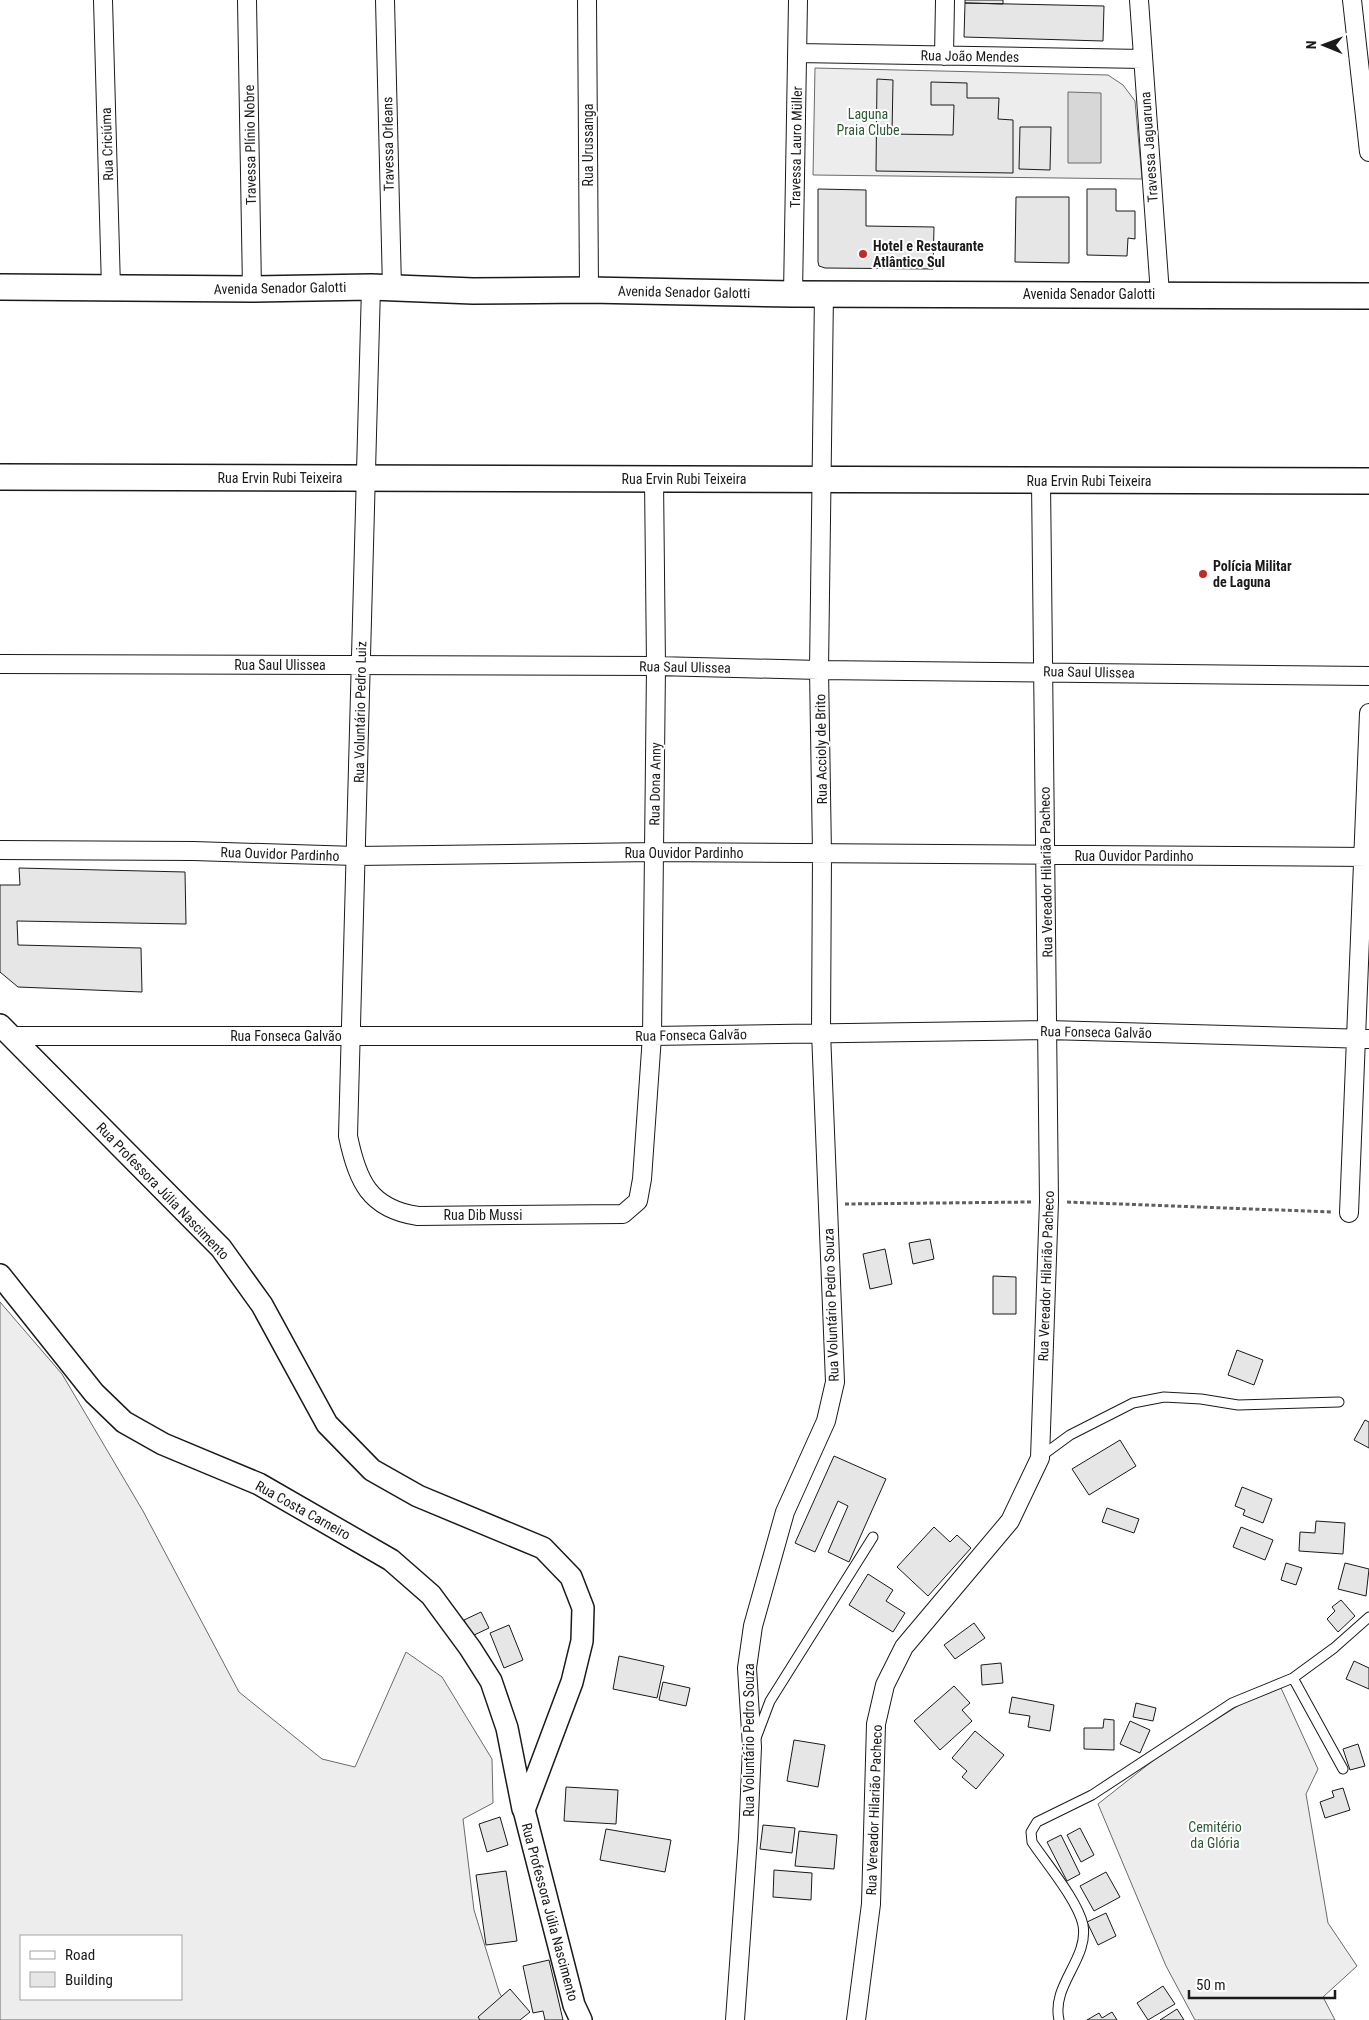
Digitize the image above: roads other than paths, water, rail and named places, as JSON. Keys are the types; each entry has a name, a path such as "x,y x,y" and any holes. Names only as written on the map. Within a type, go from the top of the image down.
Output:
{"main road":[{"name":"Avenida Senador Galotti","path":"0,288 252,289 382,287 472,291 589,290 793,294 1369,296"},
{"name":"Rua Ervin Rubi Teixeira","path":"0,476 822,481 1369,481"}],"street":[{"name":"Rua Criciúma","path":"102,0 111,288"},
{"name":"Travessa Plínio Nobre","path":"247,0 252,289"},
{"name":"Travessa Orleans","path":"382,287 385,0"},
{"name":"Rua Urussanga","path":"587,0 589,290"},
{"name":"Travessa Lauro Müller","path":"793,294 798,0"},
{"path":"944,56 945,0"},
{"name":"Travessa Jaguaruna","path":"1139,0 1160,294"},
{"path":"1352,0 1369,152"},
{"name":"Rua João Mendes","path":"798,53 1143,59"},
{"name":"Rua Voluntário Pedro Luiz","path":"348,1136 349,1036 356,856 365,478 382,287"},
{"name":"Rua Accioly de Brito","path":"824,293 820,670 821,1032 828,1204"},
{"name":"Rua Dona Anny","path":"642,1179 652,1036 656,666 654,479"},
{"name":"Rua Vereador Hilarião Pacheco","path":"856,2020 871,1904 876,1724 885,1685 904,1648 1010,1521 1040,1458 1049,1201 1041,481"},
{"name":"Rua Saul Ulissea","path":"0,664 656,666 820,670 1369,676"},
{"path":"1349,1212 1362,1038 1369,713"},
{"name":"Rua Ouvidor Pardinho","path":"0,850 193,851 356,856 654,852 1366,857"},
{"name":"Rua Fonseca Galvão","path":"6,1030 349,1036 652,1036 1048,1030 1362,1038"},
{"name":"Rua Professora Júlia Nascimento","path":"6,1030 221,1248 262,1305 328,1424 372,1470 418,1496 543,1548 570,1577 582,1608 582,1641 572,1682 524,1810 574,2005 581,2020"},
{"name":"Rua Dib Mussi","path":"348,1136 355,1167 366,1189 383,1205 400,1213 418,1216 623,1214 638,1201 642,1179"},
{"name":"Rua Voluntário Pedro Souza","path":"734,2020 748,1838 752,1747 748,1668 753,1626 785,1512 826,1421 835,1382 828,1204"},
{"name":"Rua Costa Carneiro","path":"0,1275 94,1393 124,1422 163,1444 259,1484 391,1560 431,1595 470,1648 490,1681 508,1728 524,1810"}],"lane":[{"path":"1040,1458 1070,1435 1126,1406 1164,1397 1201,1398 1238,1404 1339,1402"},
{"path":"752,1747 770,1701 873,1537"},
{"path":"1059,2020 1057,2011 1059,1997 1084,1942 1083,1924 1077,1909 1032,1842 1031,1832 1037,1822 1092,1795 1232,1702 1293,1678 1334,1648 1369,1617"},
{"path":"1293,1678 1343,1769"}],"place":[{"name":"Hotel e Restaurante Atlântico Sul","path":"863,254"},
{"name":"Polícia Militar de Laguna","path":"1203,574"}],"park label":[{"name":"Laguna Praia Clube","path":"868,122"},
{"name":"Cemitério da Glória","path":"1215,1835"}]}
